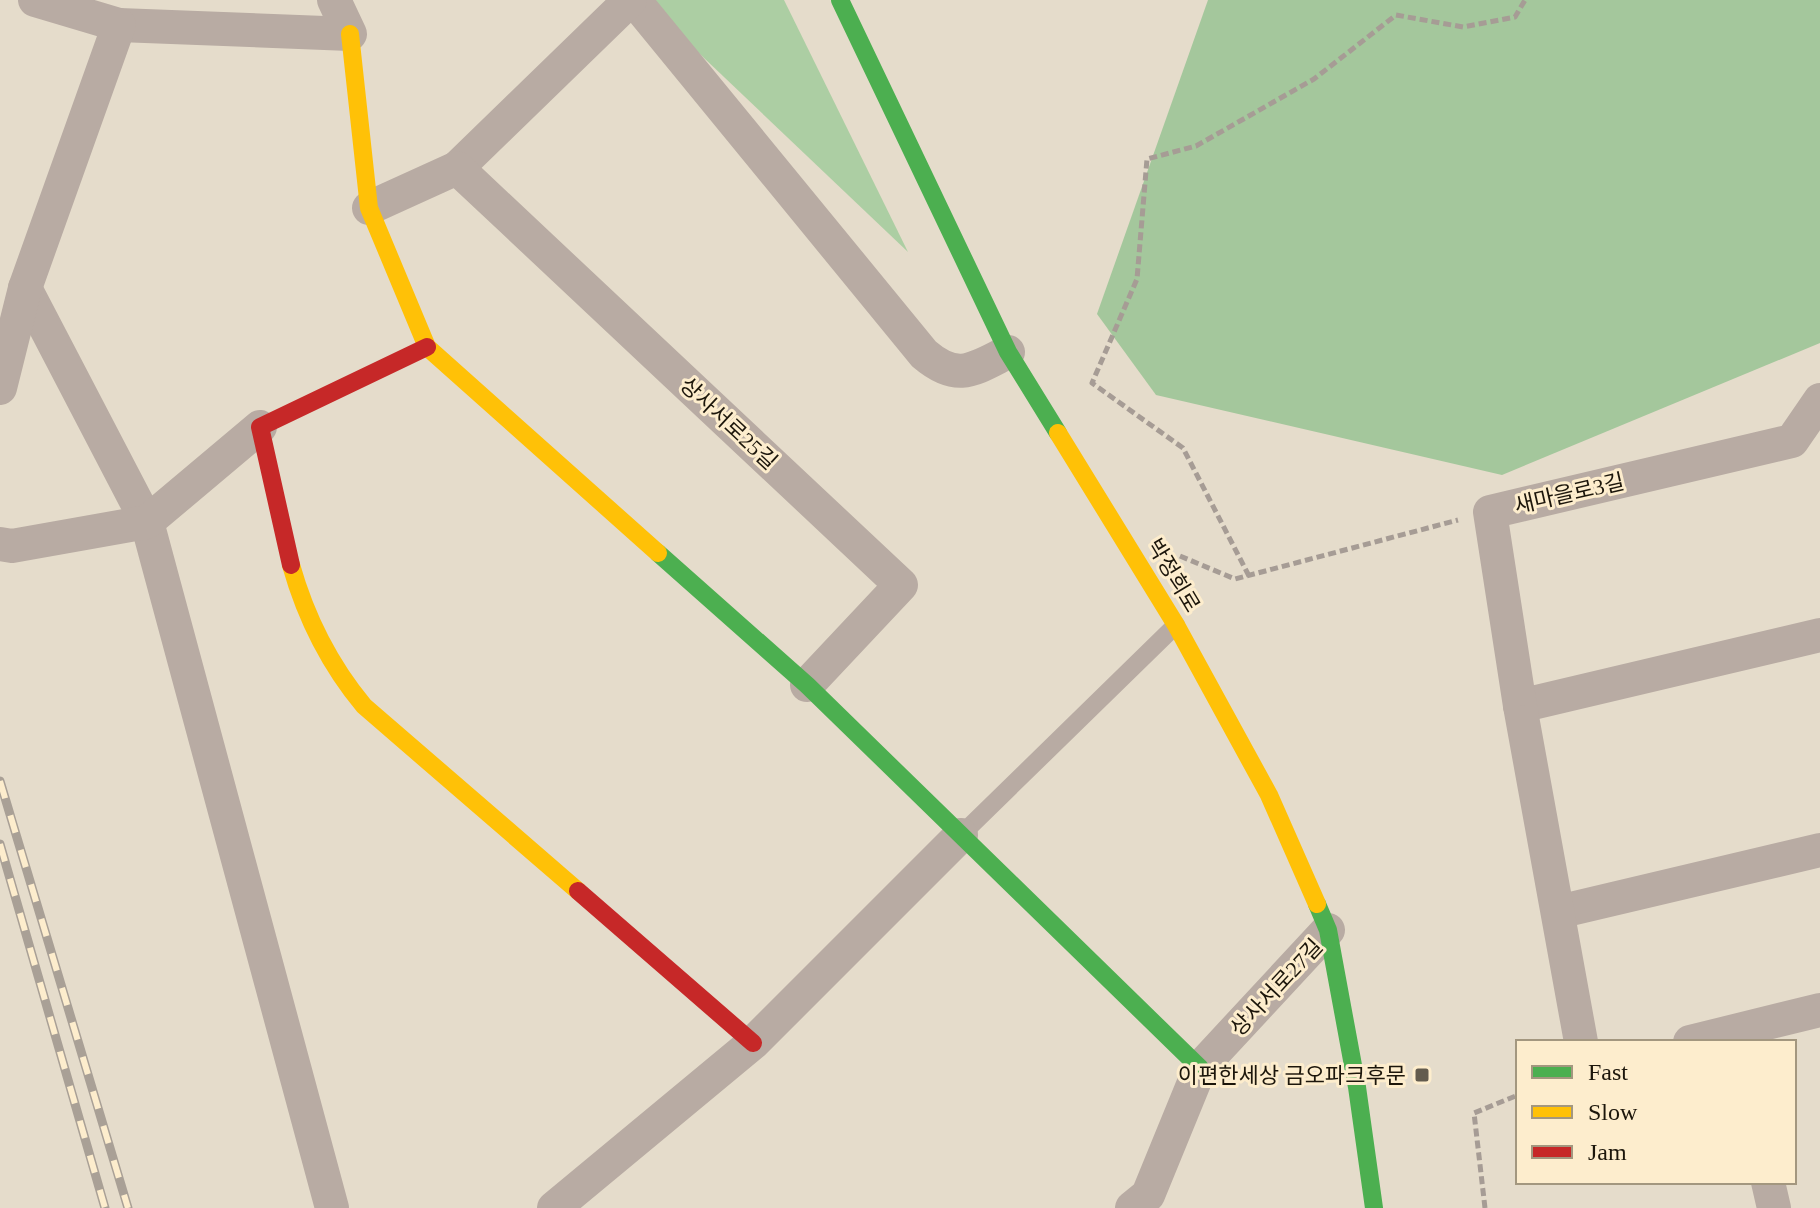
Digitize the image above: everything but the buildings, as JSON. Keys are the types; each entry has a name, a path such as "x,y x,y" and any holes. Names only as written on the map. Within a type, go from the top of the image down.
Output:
{"street":[{"path":"35,0 119,25 350,34"},
{"path":"334,0 350,34 369,208 427,347 807,685 1200,1068"},
{"path":"369,208 457,168 632,0 924,354 957,373 1008,352"},
{"name":"박정희로","path":"840,0 1008,352 1176,625 1269,795 1328,930 1357,1087 1374,1208"},
{"path":"0,388 25,288 119,25"},
{"name":"상사서로25길","path":"457,168 901,585 807,685"},
{"path":"25,288 147,522 332,1208"},
{"path":"0,544 12,546 147,522 260,427 427,347"},
{"name":"새마을로3길","path":"1581,1040 1520,706 1490,512 1792,441 1820,400"},
{"path":"260,427 271,483 305,608 323,652 348,690 753,1043"},
{"path":"1520,706 1820,635"},
{"path":"554,1208 753,1043 961,835"},
{"path":"1558,912 1820,850"},
{"name":"상사서로27길","path":"1132,1208 1148,1195 1200,1068 1328,930"},
{"path":"1705,1040 1736,1036 1820,1010"},
{"path":"1768,1184 1774,1208"}],"lane":[{"path":"961,835 1176,625"}],"path":[{"path":"1249,576 1183,448 1092,383 1137,279 1147,159 1196,146 1314,79 1396,15 1463,27 1515,17 1525,0"},
{"path":"1177,555 1235,579 1490,512"},
{"path":"1485,1208 1474,1113 1516,1096"}],"green space":[{"path":"643,0 784,0 908,252"},
{"path":"1208,0 1820,0 1820,343 1502,475 1156,395 1097,314"}],"railway":[{"path":"0,781 128,1208"},
{"path":"0,844 105,1208"}],"traffic: fast":[{"path":"840,0 1008,352 1058,433"},
{"path":"658,553 807,685 1200,1068"},
{"path":"1317,904 1328,930 1357,1087 1374,1208"}],"traffic: slow":[{"path":"350,34 369,208 427,347 658,553"},
{"path":"1058,433 1176,625 1269,795 1317,904"},
{"path":"291,565 320,640 364,706 578,891"}],"traffic: jam":[{"path":"291,565 260,427 427,347"},
{"path":"578,891 753,1043"}],"place":[{"name":"이편한세상 금오파크후문","path":"1422,1075"}]}
